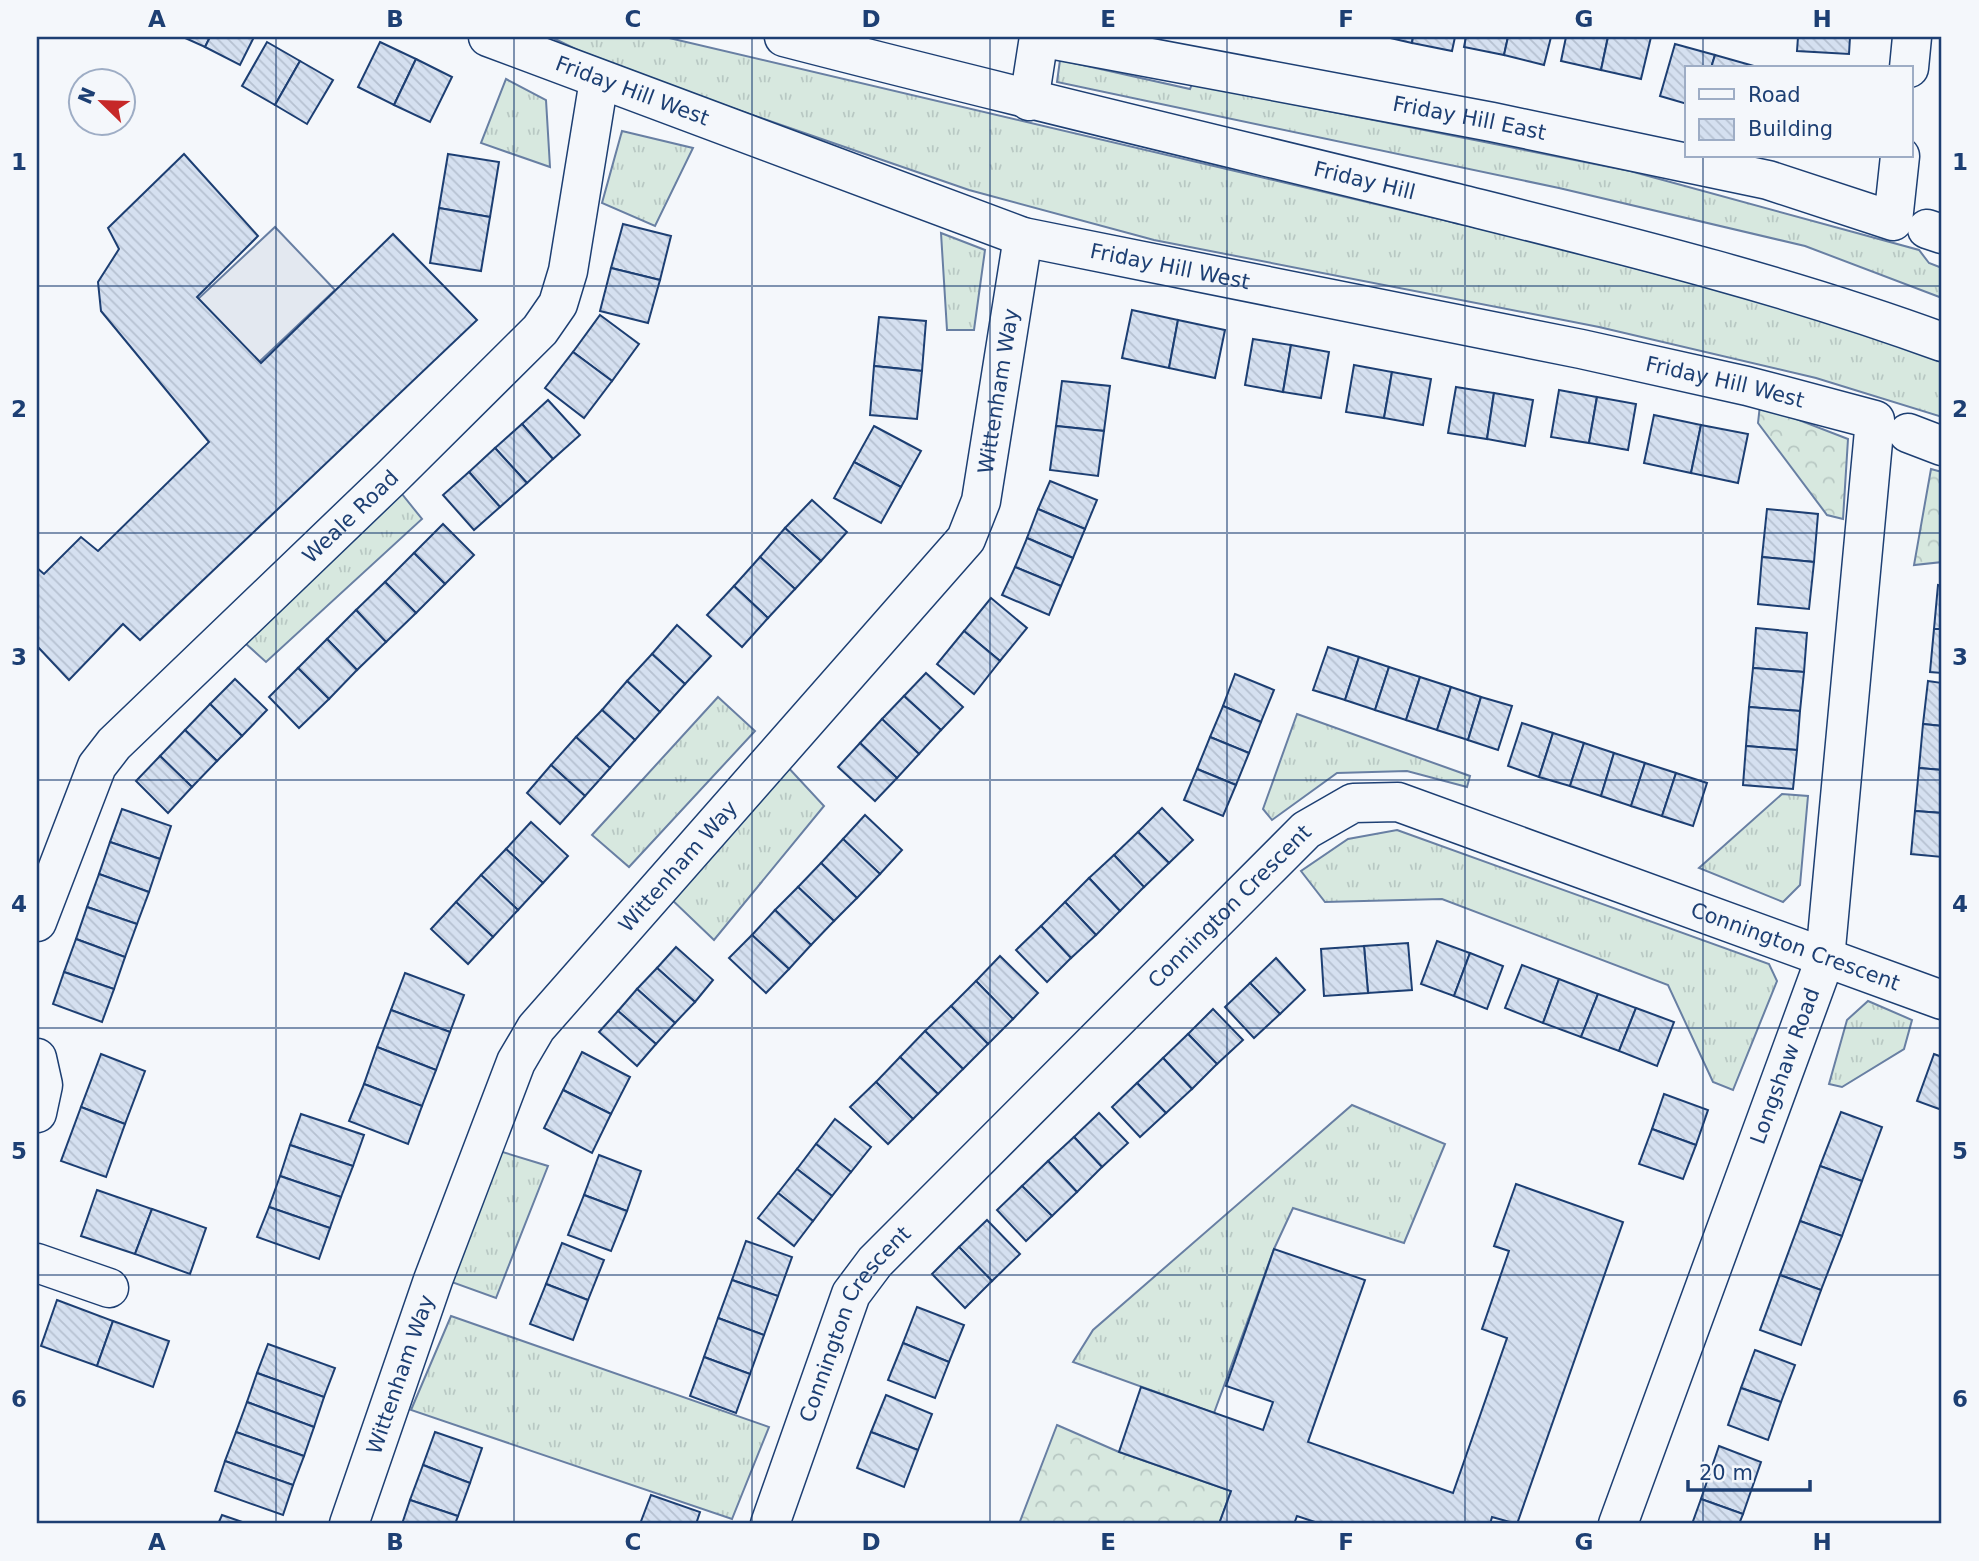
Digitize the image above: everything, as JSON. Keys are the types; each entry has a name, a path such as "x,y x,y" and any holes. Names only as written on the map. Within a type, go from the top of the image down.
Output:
{"street":[{"name":"Friday Hill West","path":"488,37 1023,237 1581,349 1747,386 1908,433"},
{"name":"Friday Hill","path":"784,37 1029,101 1173,133 1687,261 1883,320 1942,342"},
{"path":"1029,101 1039,37"},
{"name":"Friday Hill East","path":"1039,37 1492,122 1768,180 1921,228"},
{"path":"1909,66 1912,37"},
{"name":"Weale Road","path":"37,922 97,766 114,744 390,479 540,330 558,304 568,271 599,80"},
{"path":"1901,158 1921,228"},
{"name":"Wittenham Way","path":"349,1524 433,1280 516,1062 536,1028 966,538 981,501 1023,237"},
{"name":"Longshaw Road","path":"1618,1524 1825,959 1908,433"},
{"name":"Connington Crescent","path":"770,1524 851,1294 875,1262 1306,830 1353,803 1398,802 1942,1000"},
{"path":"37,1058 43,1085 37,1113"},
{"path":"37,1263 108,1288"}],"green space":[{"path":"551,37 665,37 1528,240 1870,330 1942,357 1942,417 1816,378 1599,327 1154,240 969,190 608,65"},
{"path":"1060,60 1190,89 1192,84 1630,171 1919,250 1929,263 1942,268 1942,298 1805,246 1559,188 1057,82"},
{"path":"506,79 546,100 550,167 481,143"},
{"path":"622,131 693,148 655,226 602,203"},
{"path":"941,233 985,250 974,330 947,330"},
{"path":"1760,405 1848,439 1843,519 1827,515 1758,423"},
{"path":"1931,469 1942,472 1942,562 1914,565"},
{"path":"390,479 422,519 266,662 235,634"},
{"path":"718,697 755,731 629,867 592,835"},
{"path":"1297,714 1470,776 1467,787 1407,771 1337,773 1272,820 1263,809"},
{"path":"785,764 824,806 714,940 669,897"},
{"path":"1782,794 1808,796 1800,885 1783,902 1699,868"},
{"path":"1397,830 1769,964 1777,981 1733,1090 1713,1082 1668,985 1442,899 1325,902 1301,871 1348,839"},
{"path":"1868,1001 1912,1020 1904,1049 1842,1087 1829,1084 1847,1020"},
{"path":"1352,1105 1445,1144 1404,1243 1293,1208 1274,1249 1214,1413 1073,1362 1093,1330"},
{"path":"496,1150 548,1166 496,1298 446,1280"},
{"path":"451,1316 769,1427 732,1519 411,1410"},
{"path":"1057,1425 1119,1452 1231,1491 1219,1524 1019,1524"}],"shaded area":[{"path":"275,227 335,290 258,363 198,299"}],"building":[{"path":"183,37 210,37 205,47"},
{"path":"210,37 254,37 240,65 205,47"},
{"path":"1386,37 1413,37 1412,43"},
{"path":"1413,37 1455,37 1452,51 1412,43"},
{"path":"1466,37 1508,37 1504,55 1464,47"},
{"path":"1508,37 1551,37 1544,65 1504,55"},
{"path":"1566,37 1608,37 1601,70 1561,61"},
{"path":"1608,37 1651,37 1641,79 1601,70"},
{"path":"1798,37 1850,37 1849,54 1797,51"},
{"path":"267,42 300,61 275,105 242,86"},
{"path":"380,42 416,59 394,105 358,87"},
{"path":"1675,44 1715,55 1712,66 1685,66 1685,103 1660,96"},
{"path":"1715,55 1754,66 1712,66"},
{"path":"416,59 452,77 430,122 394,105"},
{"path":"300,61 333,80 307,124 275,105"},
{"path":"184,154 258,236 197,297 261,363 393,234 477,320 140,640 123,624 69,680 37,646 37,568 44,574 81,537 98,551 209,442 101,311 98,282 119,249 108,228"},
{"path":"448,154 499,162 490,217 439,208"},
{"path":"439,208 490,217 481,271 430,263"},
{"path":"623,224 671,236 660,280 611,268"},
{"path":"611,268 660,280 648,323 600,311"},
{"path":"1132,310 1178,320 1169,368 1122,358"},
{"path":"600,315 639,344 612,381 573,352"},
{"path":"879,317 926,321 922,371 874,366"},
{"path":"1178,320 1225,330 1215,378 1169,368"},
{"path":"1253,339 1291,345 1283,392 1245,385"},
{"path":"1291,345 1329,352 1321,398 1283,392"},
{"path":"573,352 612,381 584,418 545,388"},
{"path":"1354,365 1392,372 1384,418 1346,412"},
{"path":"874,366 922,371 917,419 870,415"},
{"path":"1392,372 1431,379 1423,425 1384,418"},
{"path":"1062,381 1110,386 1104,431 1056,426"},
{"path":"1456,387 1494,393 1487,439 1448,433"},
{"path":"1559,390 1597,397 1589,443 1551,437"},
{"path":"1494,393 1533,400 1525,446 1487,439"},
{"path":"1597,397 1636,404 1628,450 1589,443"},
{"path":"548,400 580,435 553,459 522,424"},
{"path":"1654,415 1701,425 1691,473 1644,463"},
{"path":"522,424 553,459 527,483 495,448"},
{"path":"1701,425 1748,434 1738,483 1691,473"},
{"path":"874,426 921,451 901,487 854,462"},
{"path":"1056,426 1104,431 1098,476 1050,470"},
{"path":"495,448 527,483 500,507 469,472"},
{"path":"854,462 901,487 881,523 834,498"},
{"path":"469,472 500,507 474,530 443,495"},
{"path":"1050,481 1097,500 1085,529 1038,509"},
{"path":"812,500 847,532 821,561 785,528"},
{"path":"1038,509 1085,529 1073,558 1027,538"},
{"path":"1767,509 1818,514 1814,562 1762,557"},
{"path":"443,524 474,555 445,584 414,553"},
{"path":"785,528 821,561 795,589 760,557"},
{"path":"1027,538 1073,558 1061,586 1015,567"},
{"path":"414,553 445,584 416,613 385,582"},
{"path":"760,557 795,589 768,618 734,586"},
{"path":"1762,557 1814,562 1809,609 1758,604"},
{"path":"1015,567 1061,586 1049,615 1002,595"},
{"path":"385,582 416,613 386,642 356,610"},
{"path":"1938,585 1942,586 1942,629 1934,629"},
{"path":"734,586 768,618 742,647 707,615"},
{"path":"991,598 1027,628 1000,661 964,631"},
{"path":"356,610 386,642 357,670 327,639"},
{"path":"677,625 711,656 685,684 652,654"},
{"path":"1756,628 1807,633 1804,672 1753,668"},
{"path":"1934,629 1942,629 1942,673 1930,672"},
{"path":"964,631 1000,661 974,694 937,664"},
{"path":"327,639 357,670 329,699 298,668"},
{"path":"1328,647 1359,657 1345,700 1313,690"},
{"path":"652,654 685,684 660,712 627,681"},
{"path":"1359,657 1389,667 1375,710 1345,700"},
{"path":"1389,667 1420,677 1406,720 1375,710"},
{"path":"298,668 329,699 299,728 269,697"},
{"path":"1753,668 1804,672 1800,711 1749,707"},
{"path":"926,673 963,707 941,730 904,696"},
{"path":"1235,674 1274,690 1261,722 1223,706"},
{"path":"1420,677 1451,687 1437,730 1406,720"},
{"path":"235,679 267,710 242,736 210,704"},
{"path":"627,681 660,712 635,740 602,710"},
{"path":"1928,681 1942,683 1942,726 1923,724"},
{"path":"1451,687 1481,697 1468,740 1437,730"},
{"path":"904,696 941,730 919,754 882,719"},
{"path":"1481,697 1512,706 1498,750 1468,740"},
{"path":"210,704 242,736 217,761 185,730"},
{"path":"1223,706 1261,722 1249,753 1210,737"},
{"path":"1749,707 1800,711 1797,750 1746,746"},
{"path":"602,710 635,740 610,768 576,737"},
{"path":"882,719 919,754 897,778 860,743"},
{"path":"1522,723 1553,733 1539,777 1508,766"},
{"path":"1923,724 1942,726 1942,770 1919,768"},
{"path":"185,730 217,761 192,787 160,756"},
{"path":"1553,733 1584,743 1570,786 1539,777"},
{"path":"576,737 610,768 585,796 551,765"},
{"path":"1210,737 1249,753 1236,785 1197,769"},
{"path":"860,743 897,778 875,801 838,767"},
{"path":"1584,743 1614,753 1601,796 1570,786"},
{"path":"1746,746 1797,750 1793,789 1743,785"},
{"path":"1614,753 1645,763 1631,806 1601,796"},
{"path":"160,756 192,787 168,813 136,781"},
{"path":"1645,763 1676,773 1662,816 1631,806"},
{"path":"551,765 585,796 560,824 527,793"},
{"path":"1919,768 1942,770 1942,813 1915,811"},
{"path":"1197,769 1236,785 1223,816 1184,800"},
{"path":"1676,773 1707,783 1693,826 1662,816"},
{"path":"1162,808 1193,840 1169,863 1138,832"},
{"path":"122,809 171,826 160,859 110,842"},
{"path":"1915,811 1942,813 1942,857 1911,854"},
{"path":"865,815 902,850 880,874 843,839"},
{"path":"531,822 568,856 543,883 506,849"},
{"path":"1138,832 1169,863 1144,887 1114,855"},
{"path":"843,839 880,874 857,898 821,863"},
{"path":"110,842 160,859 149,892 99,874"},
{"path":"506,849 543,883 518,910 481,875"},
{"path":"1114,855 1144,887 1120,911 1089,878"},
{"path":"821,863 857,898 834,921 798,887"},
{"path":"99,874 149,892 137,924 87,907"},
{"path":"481,875 518,910 493,937 456,902"},
{"path":"1089,878 1120,911 1096,935 1065,902"},
{"path":"798,887 834,921 811,945 775,910"},
{"path":"456,902 493,937 468,964 431,929"},
{"path":"1065,902 1096,935 1071,958 1041,926"},
{"path":"87,907 137,924 125,957 76,939"},
{"path":"775,910 811,945 789,969 752,935"},
{"path":"1041,926 1071,958 1047,982 1016,950"},
{"path":"752,935 789,969 766,993 729,958"},
{"path":"76,939 125,957 114,989 64,972"},
{"path":"1437,941 1470,953 1454,996 1421,984"},
{"path":"1408,943 1412,990 1368,993 1364,946"},
{"path":"1364,946 1368,993 1324,996 1321,949"},
{"path":"676,947 713,980 695,1002 657,968"},
{"path":"1470,953 1503,966 1487,1009 1454,996"},
{"path":"1000,956 1038,993 1013,1019 976,981"},
{"path":"1276,958 1305,990 1280,1014 1250,983"},
{"path":"1522,965 1559,979 1543,1023 1505,1008"},
{"path":"657,968 695,1002 675,1023 637,989"},
{"path":"64,972 114,989 102,1022 53,1004"},
{"path":"405,973 464,995 450,1032 391,1010"},
{"path":"1559,979 1598,994 1581,1037 1543,1023"},
{"path":"976,981 1013,1019 988,1044 951,1006"},
{"path":"1250,983 1280,1014 1254,1038 1225,1007"},
{"path":"637,989 675,1023 656,1044 618,1011"},
{"path":"1598,994 1636,1008 1619,1051 1581,1037"},
{"path":"951,1006 988,1044 963,1069 925,1031"},
{"path":"1636,1008 1674,1022 1657,1066 1619,1051"},
{"path":"1213,1009 1243,1040 1217,1064 1188,1034"},
{"path":"391,1010 450,1032 436,1070 377,1047"},
{"path":"618,1011 656,1044 637,1066 599,1032"},
{"path":"925,1031 963,1069 938,1094 900,1057"},
{"path":"1188,1034 1217,1064 1192,1089 1163,1058"},
{"path":"377,1047 436,1070 422,1106 364,1084"},
{"path":"582,1052 630,1077 611,1114 563,1090"},
{"path":"101,1054 145,1071 125,1124 81,1107"},
{"path":"1934,1054 1942,1057 1942,1110 1917,1101"},
{"path":"900,1057 938,1094 913,1119 876,1082"},
{"path":"1163,1058 1192,1089 1166,1113 1137,1083"},
{"path":"876,1082 913,1119 888,1144 850,1107"},
{"path":"1137,1083 1166,1113 1140,1137 1112,1107"},
{"path":"364,1084 422,1106 408,1144 349,1121"},
{"path":"563,1090 611,1114 592,1153 544,1128"},
{"path":"1664,1094 1708,1110 1696,1145 1652,1129"},
{"path":"81,1107 125,1124 106,1177 61,1161"},
{"path":"1841,1112 1882,1127 1862,1181 1820,1166"},
{"path":"1099,1113 1128,1143 1102,1167 1074,1137"},
{"path":"301,1114 364,1135 353,1166 290,1145"},
{"path":"835,1119 871,1147 851,1172 816,1144"},
{"path":"1652,1129 1696,1145 1683,1179 1639,1164"},
{"path":"1074,1137 1102,1167 1077,1192 1048,1161"},
{"path":"816,1144 851,1172 832,1196 797,1169"},
{"path":"290,1145 353,1166 341,1197 280,1176"},
{"path":"599,1155 641,1171 627,1211 584,1195"},
{"path":"1048,1161 1077,1192 1052,1216 1022,1186"},
{"path":"1820,1166 1862,1181 1842,1236 1800,1221"},
{"path":"797,1169 832,1196 813,1221 778,1193"},
{"path":"280,1176 341,1197 330,1228 269,1207"},
{"path":"1516,1184 1623,1222 1517,1524 1492,1517 1490,1524 1321,1524 1297,1516 1294,1524 1219,1524 1231,1491 1119,1452 1141,1387 1263,1430 1273,1402 1226,1386 1274,1249 1365,1280 1308,1442 1453,1493 1507,1338 1482,1329 1509,1251 1494,1246"},
{"path":"1022,1186 1052,1216 1026,1241 997,1210"},
{"path":"97,1190 152,1209 135,1254 81,1236"},
{"path":"778,1193 813,1221 794,1246 758,1218"},
{"path":"584,1195 627,1211 611,1251 568,1235"},
{"path":"269,1207 330,1228 319,1259 257,1237"},
{"path":"152,1209 206,1228 190,1274 135,1254"},
{"path":"987,1220 1020,1254 992,1281 959,1247"},
{"path":"1800,1221 1842,1236 1821,1290 1780,1275"},
{"path":"746,1241 792,1257 778,1296 732,1280"},
{"path":"562,1243 604,1260 588,1300 546,1284"},
{"path":"959,1247 992,1281 965,1308 932,1274"},
{"path":"1780,1275 1821,1290 1801,1345 1760,1330"},
{"path":"732,1280 778,1296 764,1335 718,1318"},
{"path":"546,1284 588,1300 573,1340 530,1324"},
{"path":"57,1300 113,1321 97,1366 41,1346"},
{"path":"917,1307 964,1325 949,1362 903,1343"},
{"path":"718,1318 764,1335 750,1374 704,1357"},
{"path":"113,1321 169,1341 153,1387 97,1366"},
{"path":"903,1343 949,1362 935,1398 888,1380"},
{"path":"268,1344 335,1368 324,1397 257,1373"},
{"path":"1755,1350 1795,1365 1781,1402 1741,1388"},
{"path":"704,1357 750,1374 736,1413 690,1396"},
{"path":"257,1373 324,1397 314,1427 247,1402"},
{"path":"1741,1388 1781,1402 1768,1440 1728,1425"},
{"path":"886,1395 932,1414 918,1450 871,1432"},
{"path":"247,1402 314,1427 304,1456 236,1432"},
{"path":"236,1432 304,1456 293,1485 225,1461"},
{"path":"435,1432 482,1448 470,1483 423,1465"},
{"path":"871,1432 918,1450 904,1487 857,1468"},
{"path":"1719,1446 1761,1462 1743,1514 1701,1499"},
{"path":"225,1461 293,1485 283,1515 215,1491"},
{"path":"423,1465 470,1483 458,1516 410,1500"},
{"path":"651,1495 700,1512 696,1524 640,1524"},
{"path":"1701,1499 1743,1514 1739,1524 1692,1524"},
{"path":"410,1500 458,1516 455,1524 402,1524"},
{"path":"222,1515 248,1524 218,1524"}]}
